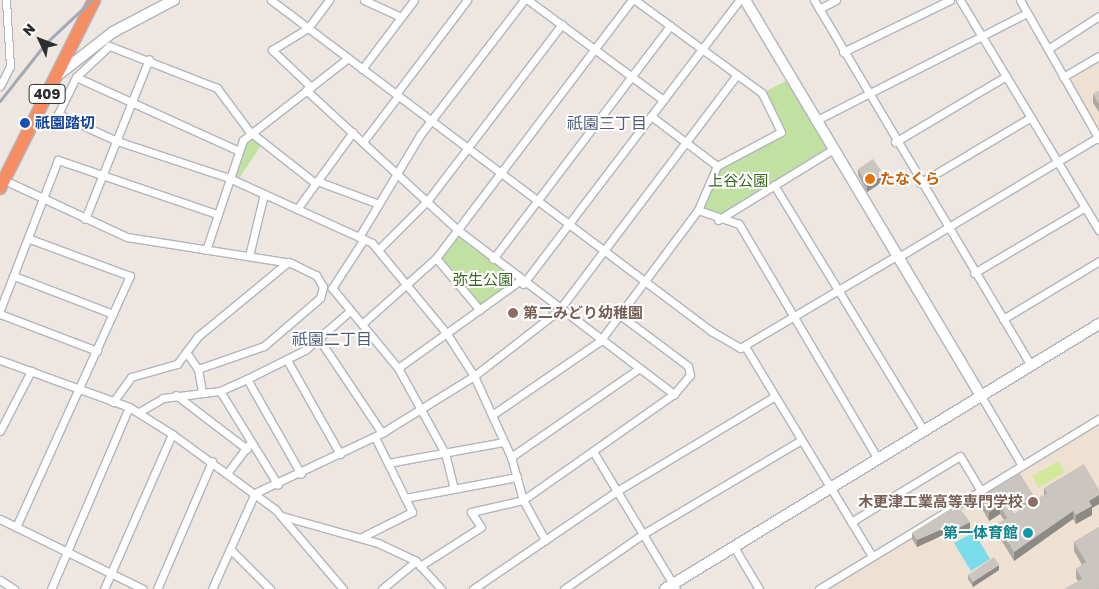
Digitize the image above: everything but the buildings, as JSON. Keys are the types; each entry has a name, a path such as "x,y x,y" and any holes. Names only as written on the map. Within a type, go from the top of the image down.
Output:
{"highway":[{"name":"409","path":"2,184 94,0"}],"street":[{"path":"0,86 10,66 6,0"},
{"path":"55,78 113,32 174,0"},
{"path":"271,0 711,331 746,348 872,556"},
{"path":"329,0 308,28 272,50 363,142 428,200 458,231 521,282 674,394"},
{"path":"364,0 401,17"},
{"path":"362,69 414,0"},
{"path":"363,142 467,0"},
{"path":"454,489 445,454 398,368 332,288 362,238 397,172 432,121 524,0"},
{"path":"528,0 663,100"},
{"path":"362,324 408,285 436,258 634,0 762,93 781,132 717,166 698,210 600,341 492,415"},
{"path":"814,0 895,142 1032,366"},
{"path":"819,9 836,0"},
{"path":"843,52 950,0"},
{"path":"960,0 1099,230"},
{"path":"746,348 793,318 1098,138 1020,0"},
{"path":"398,368 521,282 569,224 739,1 832,150 1021,464"},
{"path":"814,121 1027,14"},
{"path":"1048,50 1099,16"},
{"path":"379,249 428,200 562,24"},
{"path":"493,259 670,26"},
{"path":"379,204 316,182 250,131 217,88 149,59 109,46 76,77 58,114 117,141 228,178 362,238 379,249 448,334 474,376 511,457 524,500 545,540"},
{"path":"1063,77 1099,56"},
{"path":"206,250 237,150 250,131 348,58"},
{"path":"85,219 149,59"},
{"path":"212,589 256,493 301,474 378,435 422,409 474,376 559,310 737,75"},
{"path":"895,142 1006,76"},
{"path":"76,77 237,150"},
{"path":"651,116 717,166"},
{"path":"920,183 1031,117"},
{"path":"297,209 353,132"},
{"path":"718,220 832,150"},
{"path":"97,351 0,312 45,200 58,160 102,179 217,214"},
{"path":"2,184 45,200 127,237 288,262 305,266 316,275 323,287 320,298 264,346 198,369"},
{"path":"774,185 924,431"},
{"path":"248,256 264,194"},
{"path":"974,273 1085,207"},
{"path":"698,210 718,220 739,224"},
{"path":"732,211 793,318 878,459"},
{"path":"16,527 130,276 30,239"},
{"path":"436,258 480,310"},
{"path":"113,402 131,377 166,370 186,352 197,337 288,262"},
{"path":"1003,319 1099,262"},
{"path":"14,276 113,314"},
{"path":"139,412 176,394 220,390 287,360 319,339 350,311"},
{"path":"382,589 418,563 481,527 471,512 524,500 594,454 674,394 690,375 688,366 620,315"},
{"path":"594,454 643,534 671,587 1099,324"},
{"path":"319,339 378,435 388,463 412,512 362,537"},
{"path":"186,352 198,369 202,391"},
{"path":"0,360 139,412 172,434 256,493 280,515 343,589"},
{"path":"287,360 340,454"},
{"path":"511,457 638,368"},
{"path":"0,431 31,371"},
{"path":"247,379 301,474"},
{"path":"220,390 247,446 278,485"},
{"path":"176,394 247,446"},
{"path":"473,589 617,491 775,396"},
{"path":"51,589 129,408"},
{"path":"818,589 1021,464 1099,419"},
{"path":"104,589 172,434"},
{"path":"564,589 643,534 801,440"},
{"path":"388,463 504,442"},
{"path":"228,472 247,446"},
{"path":"851,522 960,456 980,489"},
{"path":"157,589 212,461"},
{"path":"405,498 517,477"},
{"path":"280,515 362,537 418,563 440,589"},
{"path":"0,519 143,589"},
{"path":"734,547 759,589"},
{"path":"230,549 270,589"},
{"path":"0,580 14,589"}],"shaded area":[{"path":"1099,60 1099,130 1070,80"},
{"name":"木更津工業高等専門学校","path":"1099,425 1099,589 825,589 1018,470"}],"green space":[{"name":"上谷公園","path":"790,79 832,150 718,220 698,210 717,166 781,132 762,93"},
{"path":"249,131 263,142 237,182 229,178"},
{"name":"弥生公園","path":"459,231 519,281 480,310 436,258"},
{"path":"1058,461 1065,472 1039,488 1032,476"}],"water":[{"path":"974,532 990,559 971,571 954,543"}],"railway":[{"path":"0,101 45,44 92,0"}],"place":[{"name":"祇園踏切","path":"25,123"},
{"name":"たなくら","path":"870,179"},
{"name":"第二みどり幼稚園","path":"513,313"},
{"name":"木更津工業高等専門学校","path":"1033,502"},
{"name":"第一体育館","path":"1028,533"}],"district":[{"name":"祇園三丁目","path":"607,123"},
{"name":"祇園二丁目","path":"332,339"}]}
